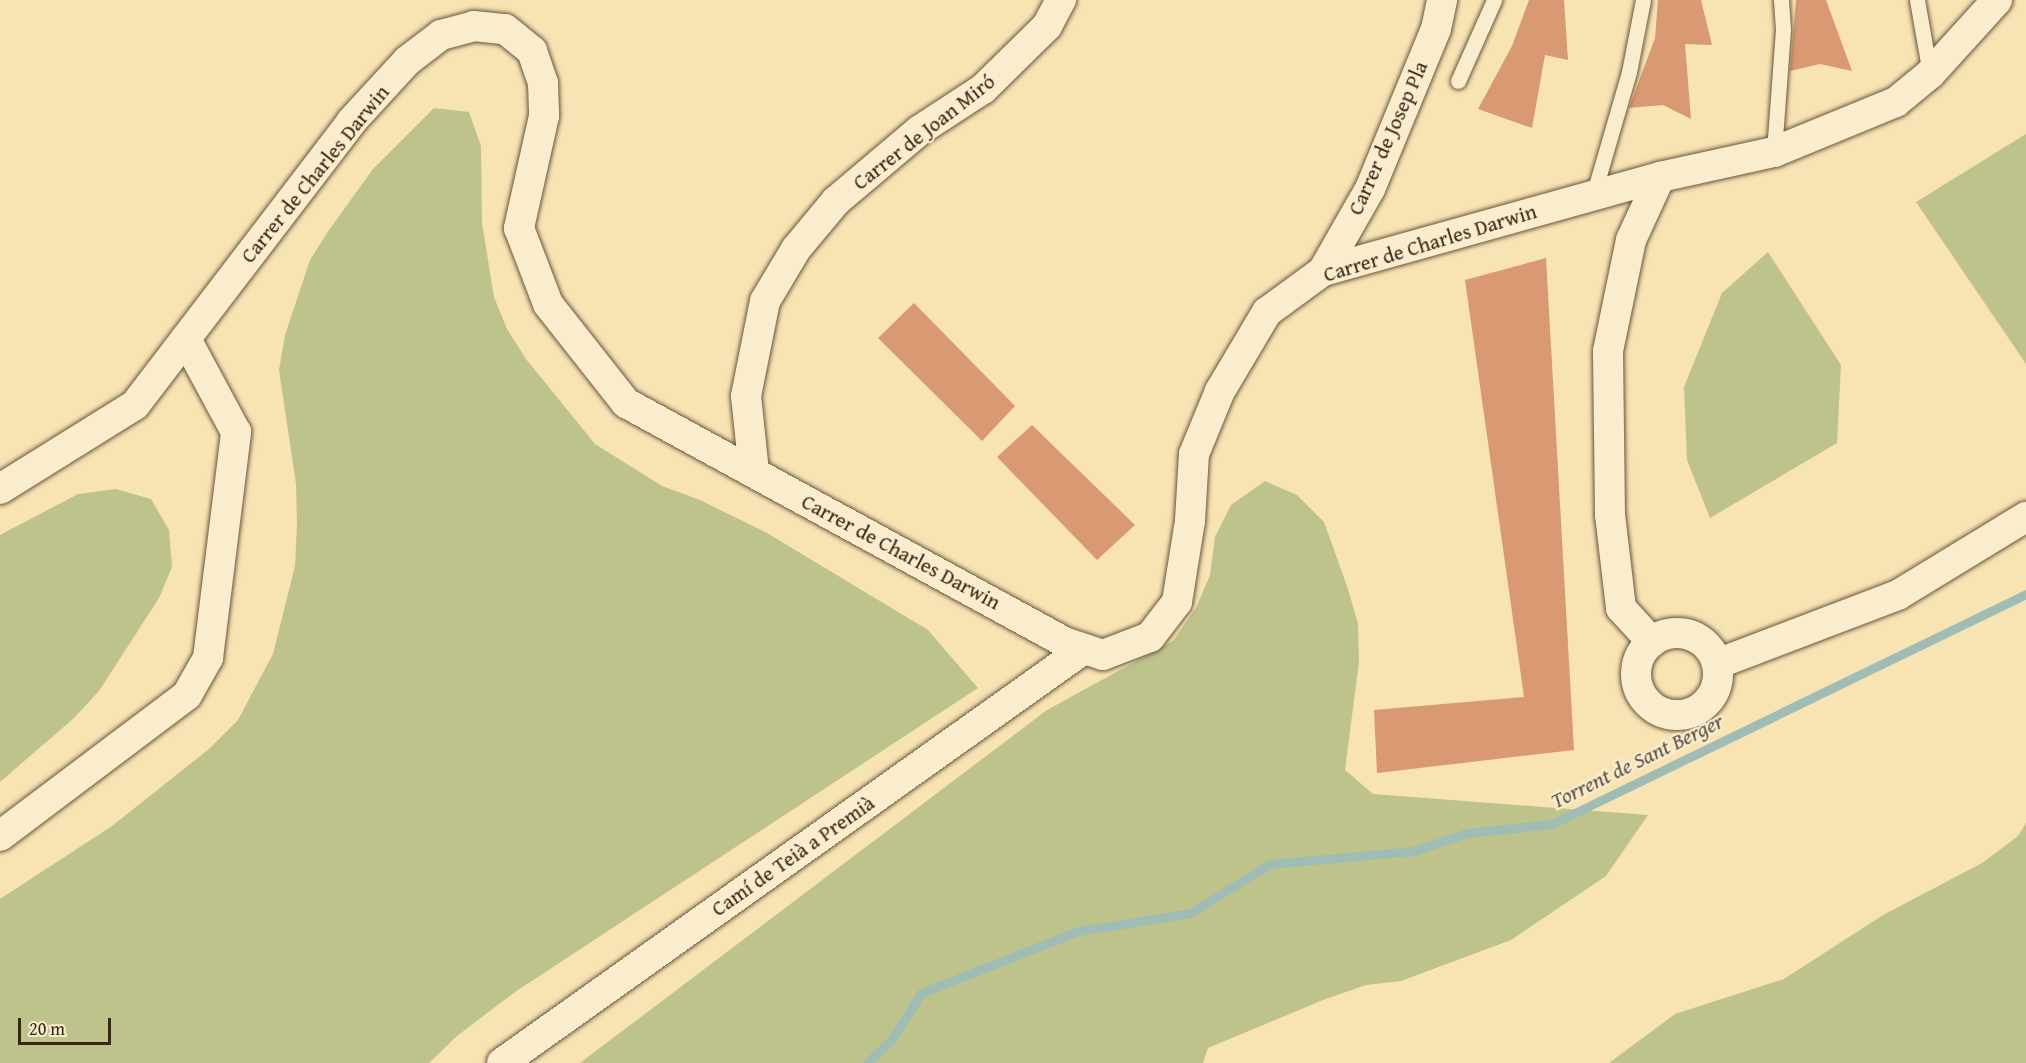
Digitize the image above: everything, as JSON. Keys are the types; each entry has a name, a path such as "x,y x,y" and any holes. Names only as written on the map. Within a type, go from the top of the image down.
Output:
{"street":[{"name":"Carrer de Joan Miró","path":"754,472 746,396 765,301 795,249 836,201 920,130 983,89 1047,26 1060,0"},
{"name":"Carrer de Josep Pla","path":"1323,271 1370,189 1436,28 1442,0"},
{"name":"Carrer de Charles Darwin","path":"0,489 135,405 351,122 407,61 441,35 474,27 505,29 532,51 543,83 544,116 519,228 548,304 626,403 1064,642 1103,655 1150,637 1177,602 1190,521 1194,454 1220,391 1267,312 1323,271 1660,177 1774,152 1896,102 1930,74 1997,0"},
{"path":"1652,642 1621,608 1610,515 1608,351 1631,240 1660,177"},
{"path":"0,836 187,695 208,658 236,432 186,339"},
{"path":"1717,664 1898,595 2026,517"},
{"path":"1674,633 1695,638 1705,644 1717,664 1715,691 1707,702 1684,715 1657,711 1639,691 1636,677 1637,664 1652,642 1674,633"},
{"name":"Camí de Teià a Premià","path":"502,1063 1084,649"}],"lane":[{"path":"1458,81 1486,25 1494,0"},
{"path":"1593,196 1629,72 1643,0"},
{"path":"1774,152 1783,29 1781,0"},
{"path":"1917,0 1930,74"}],"green space":[{"path":"434,108 469,112 481,146 482,223 494,297 507,329 526,359 595,444 662,486 700,500 767,533 928,630 978,688 515,992 457,1036 429,1063 0,1063 0,899 112,826 209,749 238,720 273,654 295,566 297,526 296,484 279,370 285,335 310,260 329,230 373,169"},
{"path":"2026,134 2026,364 1916,202"},
{"path":"1768,252 1841,365 1837,443 1710,518 1687,460 1684,387 1722,293"},
{"path":"1265,481 1297,495 1324,522 1358,624 1359,662 1345,770 1373,794 1648,815 1606,876 1511,940 1401,981 1366,985 1323,1000 1208,1048 1203,1063 580,1063 1047,710 1173,641 1196,608 1210,575 1215,537 1231,505"},
{"path":"116,489 151,499 169,530 172,567 159,598 99,691 74,718 0,782 0,535 78,494"},
{"path":"2026,823 2026,1063 1609,1063 1675,1014 1784,979 1883,915 1982,863 2018,836"}],"building":[{"path":"1529,0 1564,0 1568,60 1545,55 1532,128 1478,109 1512,46"},
{"path":"1658,0 1701,0 1712,45 1685,44 1691,119 1663,105 1629,108 1655,38"},
{"path":"1796,0 1826,0 1852,71 1820,64 1790,71"},
{"path":"1546,258 1574,750 1377,773 1374,710 1524,697 1465,280"},
{"path":"914,303 1015,406 982,441 878,338"},
{"path":"1032,425 1135,525 1097,560 997,457"}],"waterway":[{"name":"Torrent de Sant Berger","path":"867,1063 891,1040 921,993 1078,931 1190,913 1270,864 1414,851 1467,833 1552,824 2026,594"}]}
